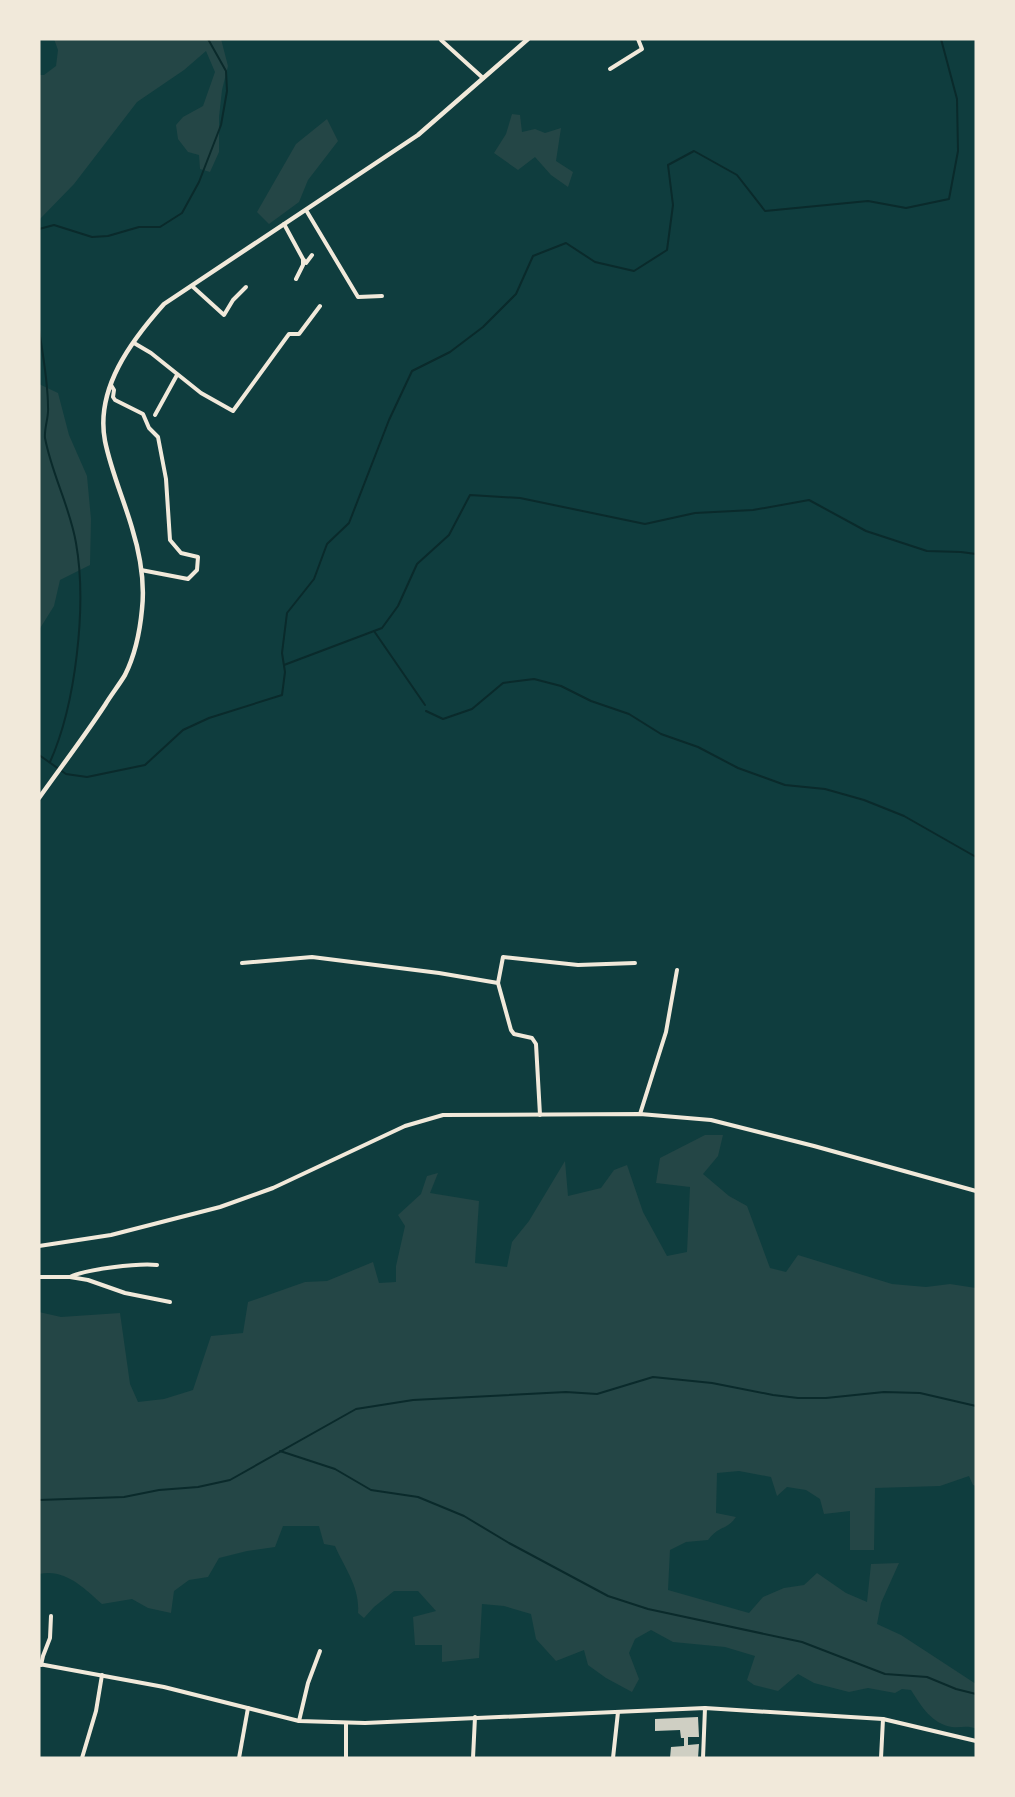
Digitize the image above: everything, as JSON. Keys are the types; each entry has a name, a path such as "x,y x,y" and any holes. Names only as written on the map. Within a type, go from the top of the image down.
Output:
{"street":[{"path":"39,798 125,675 141,621 144,594 137,546 105,441 104,411 110,384 134,343 164,304 418,135 528,39"},
{"path":"610,69 642,49 638,39"},
{"path":"441,40 484,79"},
{"path":"306,210 358,297 382,296"},
{"path":"284,224 306,263 312,255"},
{"path":"296,279 303,265 303,258"},
{"path":"192,285 224,315 233,300 246,288"},
{"path":"134,343 151,353 201,393 233,411 289,334 299,334 320,306"},
{"path":"155,415 177,375"},
{"path":"110,384 114,390 113,398 143,414 149,428 158,437 166,479 170,540 181,553 198,557 197,570 188,579 141,570"},
{"path":"242,963 312,957 498,983"},
{"path":"540,1115 536,1044 532,1038 514,1034 511,1030 498,983 503,957 578,965 635,963"},
{"path":"640,1114 666,1032 677,970"},
{"path":"39,1246 111,1235 220,1207 273,1188 405,1126 443,1115 640,1114 711,1120 976,1191"},
{"path":"70,1277 114,1268 156,1265"},
{"path":"39,1277 70,1277 88,1280 125,1293 170,1302"},
{"path":"51,1616 50,1638 40,1664 164,1687 299,1721 346,1723 705,1708 883,1719 976,1741"},
{"path":"299,1721 308,1683 320,1651"},
{"path":"82,1758 96,1711 102,1675"},
{"path":"239,1758 248,1708"},
{"path":"703,1758 705,1708"},
{"path":"614,1758 618,1712"},
{"path":"473,1758 474,1717"},
{"path":"880,1758 883,1719"},
{"path":"346,1723 346,1758"}],"shaded area":[{"path":"54,39 221,39 228,66 219,117 219,152 210,172 200,169 199,155 188,152 178,139 176,125 183,117 203,106 215,72 206,51 184,70 137,102 74,184 39,220 39,75 44,75 56,66 58,50"},
{"path":"512,114 520,115 522,132 535,129 545,133 561,128 556,161 573,172 568,187 551,175 535,157 518,170 494,153 506,134"},
{"path":"327,119 338,141 308,180 299,202 269,224 257,212 296,144"},
{"path":"39,384 58,393 69,435 87,476 91,519 90,565 60,580 54,606 39,630"},
{"path":"705,1135 723,1135 718,1156 703,1174 729,1196 747,1206 770,1268 786,1272 798,1255 892,1284 926,1287 950,1284 976,1288 976,1486 973,1485 969,1476 940,1486 875,1488 874,1550 850,1550 850,1511 824,1514 820,1499 806,1490 787,1487 777,1496 771,1477 739,1471 717,1473 716,1513 736,1517 708,1540 686,1542 670,1550 668,1590 749,1613 763,1597 784,1588 804,1585 817,1573 846,1593 867,1602 871,1564 899,1563 881,1603 877,1624 901,1635 976,1684 976,1729 952,1727 939,1722 923,1708 911,1690 902,1689 895,1693 868,1688 849,1692 814,1683 798,1674 778,1691 754,1685 747,1680 755,1656 725,1647 673,1642 651,1630 635,1639 629,1653 639,1679 632,1692 588,1665 584,1650 556,1661 536,1639 531,1614 504,1606 482,1604 479,1658 442,1662 442,1645 415,1645 413,1617 436,1611 418,1591 394,1591 364,1618 358,1613 357,1595 347,1570 335,1546 324,1544 319,1526 283,1526 275,1547 219,1558 208,1577 189,1580 174,1591 171,1613 148,1608 132,1599 102,1604 81,1586 66,1577 48,1573 39,1574 39,1312 61,1317 120,1313 130,1384 138,1402 164,1399 193,1390 211,1336 243,1333 248,1302 305,1282 327,1281 373,1262 379,1283 396,1282 396,1266 405,1226 398,1215 421,1194 427,1176 438,1173 430,1193 479,1201 475,1263 507,1267 512,1242 529,1221 565,1161 568,1196 601,1188 614,1170 627,1165 643,1212 667,1256 687,1252 690,1187 656,1183 660,1158"}],"building":[{"path":"698,1717 699,1737 688,1737 688,1745 699,1744 698,1758 670,1758 671,1747 684,1746 684,1738 681,1738 680,1730 655,1731 655,1719"}],"waterway":[{"path":"39,229 54,225 92,237 108,236 139,227 160,227 182,213 199,182 221,125 227,91 226,71 208,39"},
{"path":"39,755 66,774 87,777 145,765 183,730 209,718 282,695 285,672 282,653 287,613 314,579 327,544 349,523 389,420 412,371 450,352 483,327 516,294 533,256 566,243 595,262 634,271 667,250 673,205 668,165 694,151 737,175 765,211 868,201 906,208 949,199 958,151 957,99 941,39"},
{"path":"39,330 48,398 45,438 76,543 80,595 73,684 67,712 50,762"},
{"path":"284,665 382,628 398,606 417,564 449,535 470,495 520,498 645,524 695,513 753,510 809,500 866,531 927,551 976,554"},
{"path":"374,631 425,705"},
{"path":"426,711 443,719 472,709 503,683 534,679 561,686 591,701 629,714 661,734 698,747 738,768 785,785 825,789 864,800 904,816 976,857"},
{"path":"39,1500 124,1497 159,1490 198,1487 230,1480 356,1409 413,1400 566,1392 597,1394 653,1377 712,1383 798,1398 826,1398 884,1392 920,1393 976,1406"},
{"path":"280,1451 335,1469 371,1490 418,1497 464,1516 608,1596 648,1609 802,1642 885,1674 927,1677 956,1689 976,1694"}]}
